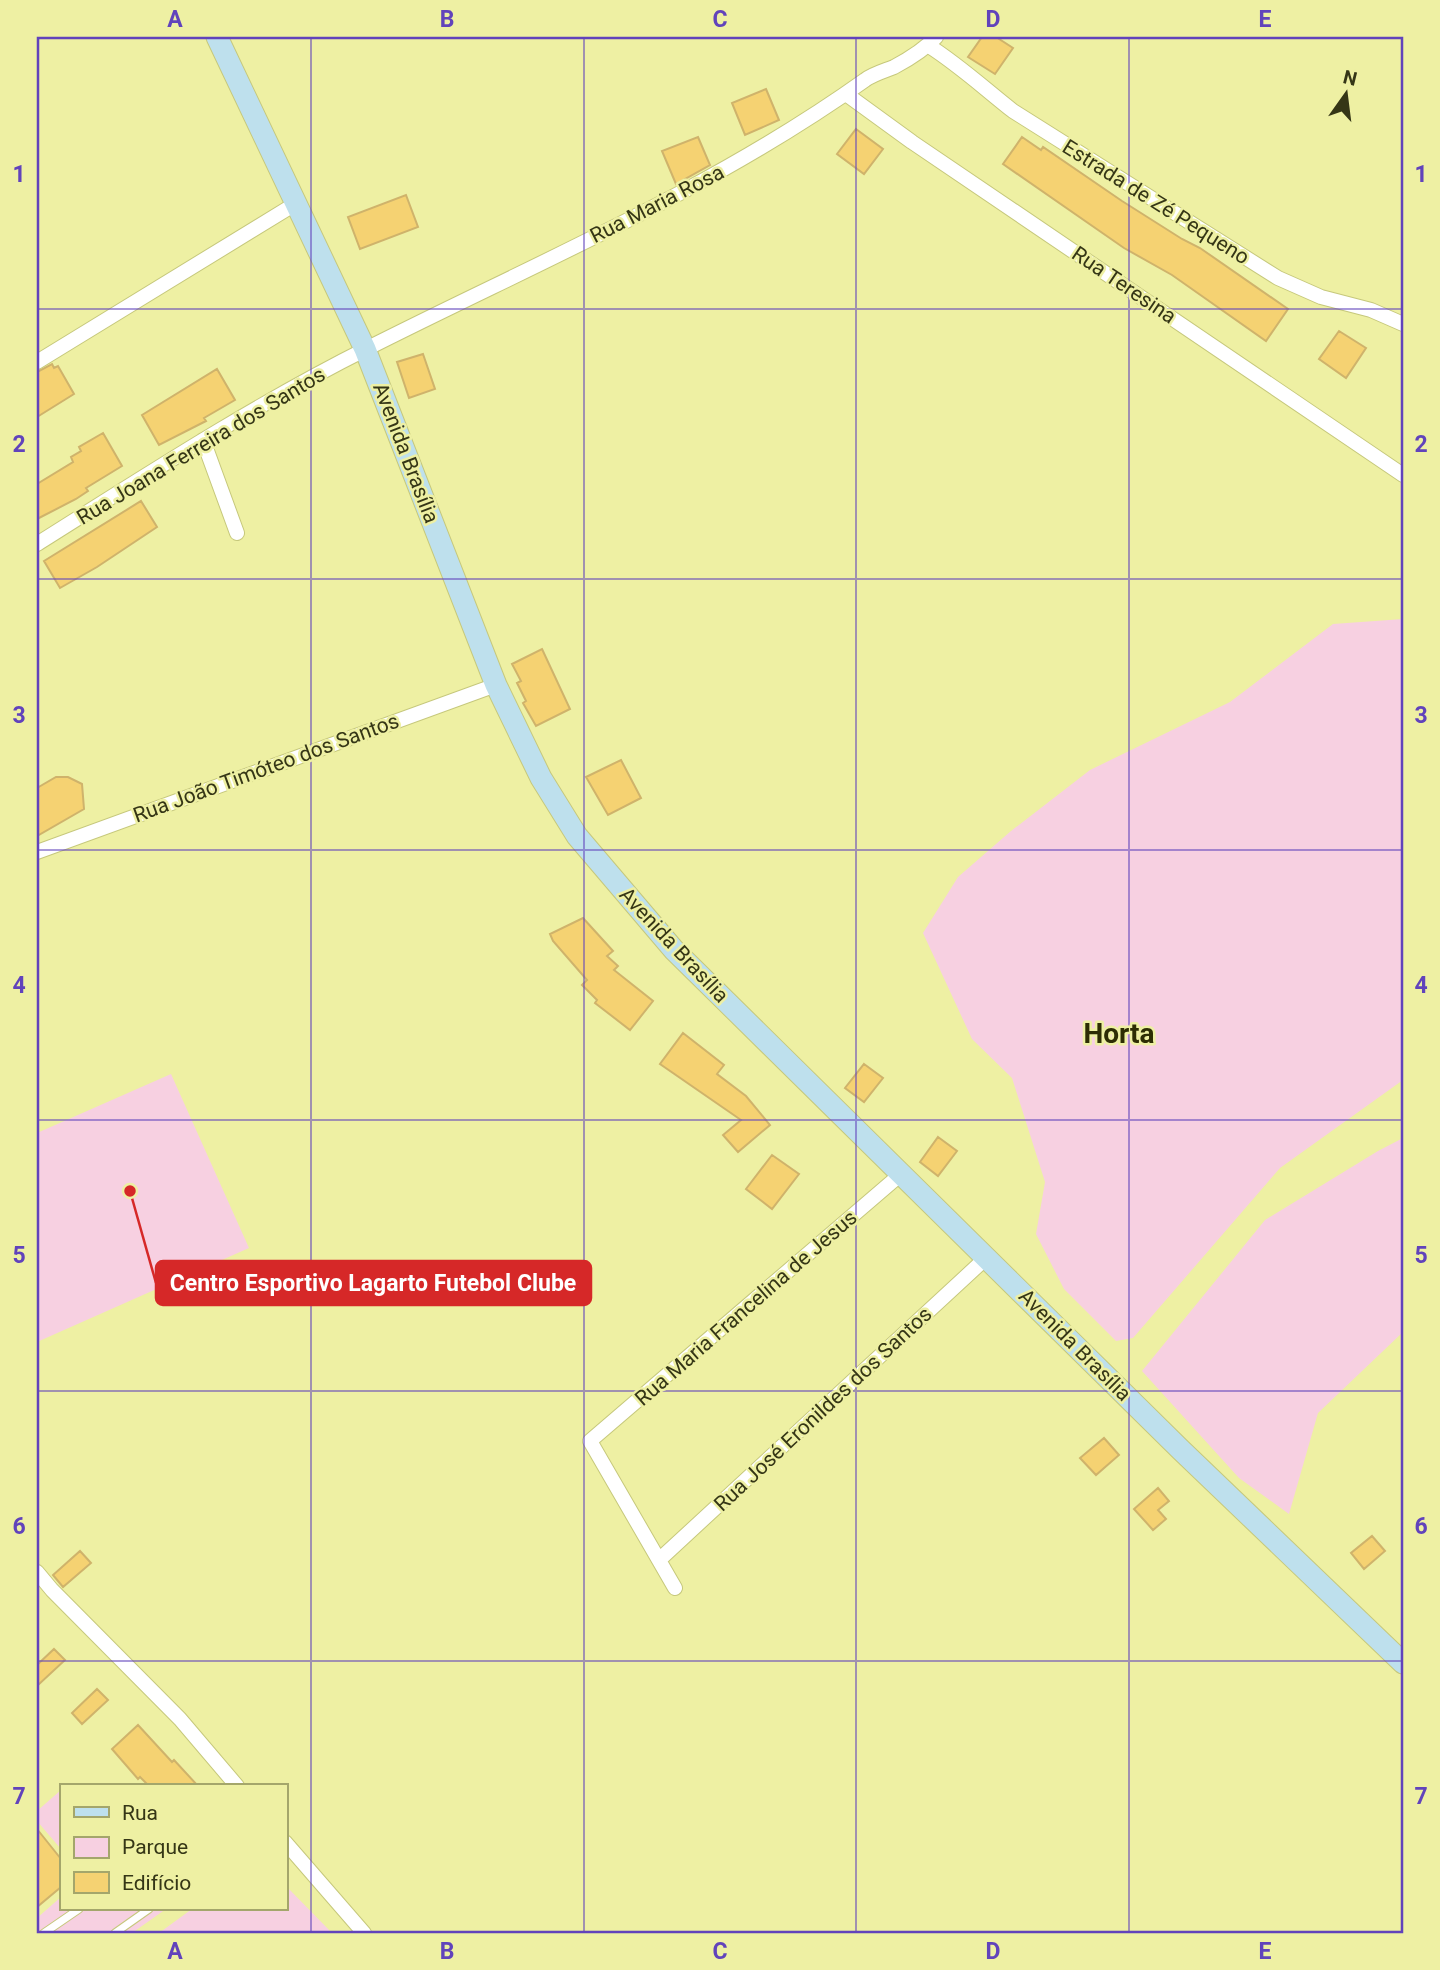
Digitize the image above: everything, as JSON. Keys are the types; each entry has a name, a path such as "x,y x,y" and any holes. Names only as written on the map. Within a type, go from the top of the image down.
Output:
{"main road":[{"name":"Avenida Brasília","path":"217,37 365,349 496,685 541,778 578,836 674,950 1181,1450 1403,1663"}],"street":[{"name":"Rua Maria Rosa","path":"365,349 654,207 788,132 869,77 894,66 932,41"},
{"name":"Estrada de Zé Pequeno","path":"932,41 1013,111 1244,259 1301,289 1371,310 1403,324"},
{"name":"Rua Teresina","path":"846,94 912,142 1403,475"},
{"path":"37,362 295,204"},
{"name":"Rua Joana Ferreira dos Santos","path":"37,544 204,440 365,349"},
{"path":"204,440 237,533"},
{"name":"Rua João Timóteo dos Santos","path":"37,852 496,685"},
{"name":"Rua Maria Francelina de Jesus","path":"659,1560 590,1441 901,1174"},
{"name":"Rua José Eronildes dos Santos","path":"659,1560 986,1258"},
{"path":"659,1560 675,1588"},
{"path":"37,1572 180,1719 235,1784"},
{"path":"287,1844 364,1933"}],"lane":[{"path":"44,1933 78,1910"},
{"path":"115,1933 148,1910"}],"green space":[{"path":"1403,619 1403,1080 1280,1168 1133,1338 1116,1341 1064,1289 1036,1234 1045,1182 1012,1078 972,1039 923,933 958,877 1011,831 1090,770 1230,702 1333,624"},
{"path":"171,1074 249,1248 37,1342 37,1133"},
{"path":"1403,1138 1403,1332 1318,1413 1289,1514 1239,1478 1142,1371 1265,1220"},
{"path":"60,1791 60,1848 37,1821 37,1811"},
{"path":"287,1887 332,1933 159,1933 191,1910 287,1910"},
{"path":"60,1898 60,1910 165,1910 132,1933 37,1933 37,1918"}],"building":[{"path":"982,37 996,37 1013,48 995,74 968,57"},
{"path":"766,89 779,120 745,135 732,103"},
{"path":"856,129 883,149 864,174 837,154"},
{"path":"698,137 710,165 676,184 662,151"},
{"path":"1022,137 1041,150 1043,147 1122,201 1200,248 1288,309 1266,341 1172,275 1124,248 1003,164"},
{"path":"406,195 418,227 360,249 348,217"},
{"path":"1339,331 1366,348 1346,378 1319,359"},
{"path":"423,354 435,389 409,398 397,362"},
{"path":"52,364 54,368 58,366 74,394 37,417 37,372"},
{"path":"217,369 235,400 204,418 206,421 159,445 142,415"},
{"path":"103,433 122,466 86,488 88,491 76,499 37,519 37,484 73,462 71,457 81,451 79,447"},
{"path":"141,501 157,527 60,588 44,561"},
{"path":"542,649 570,709 536,726 523,703 526,701 517,683 521,681 512,664"},
{"path":"621,760 641,798 608,815 586,777"},
{"path":"56,777 68,777 82,784 84,809 37,836 37,788"},
{"path":"583,918 613,951 607,956 618,966 614,970 653,1001 630,1030 595,1003 597,1000 582,985 587,980 550,934"},
{"path":"683,1033 724,1065 717,1074 746,1096 770,1125 738,1152 723,1135 741,1120 660,1064"},
{"path":"864,1064 883,1078 864,1102 845,1088"},
{"path":"938,1137 957,1151 938,1176 920,1162"},
{"path":"772,1155 799,1174 772,1209 746,1189"},
{"path":"1104,1438 1119,1455 1096,1475 1080,1458"},
{"path":"1158,1488 1169,1501 1158,1510 1166,1519 1153,1530 1134,1509"},
{"path":"1372,1536 1385,1551 1364,1569 1351,1553"},
{"path":"80,1551 91,1563 63,1587 53,1575"},
{"path":"54,1649 65,1660 37,1686 37,1665"},
{"path":"97,1689 108,1700 82,1724 72,1713"},
{"path":"138,1725 196,1784 147,1784 140,1777 138,1779 112,1749"},
{"path":"37,1829 60,1858 60,1888 37,1907"}],"place":[{"name":"Centro Esportivo Lagarto Futebol Clube","path":"130,1191"}],"district":[{"name":"Horta","path":"1119,1033"}]}
